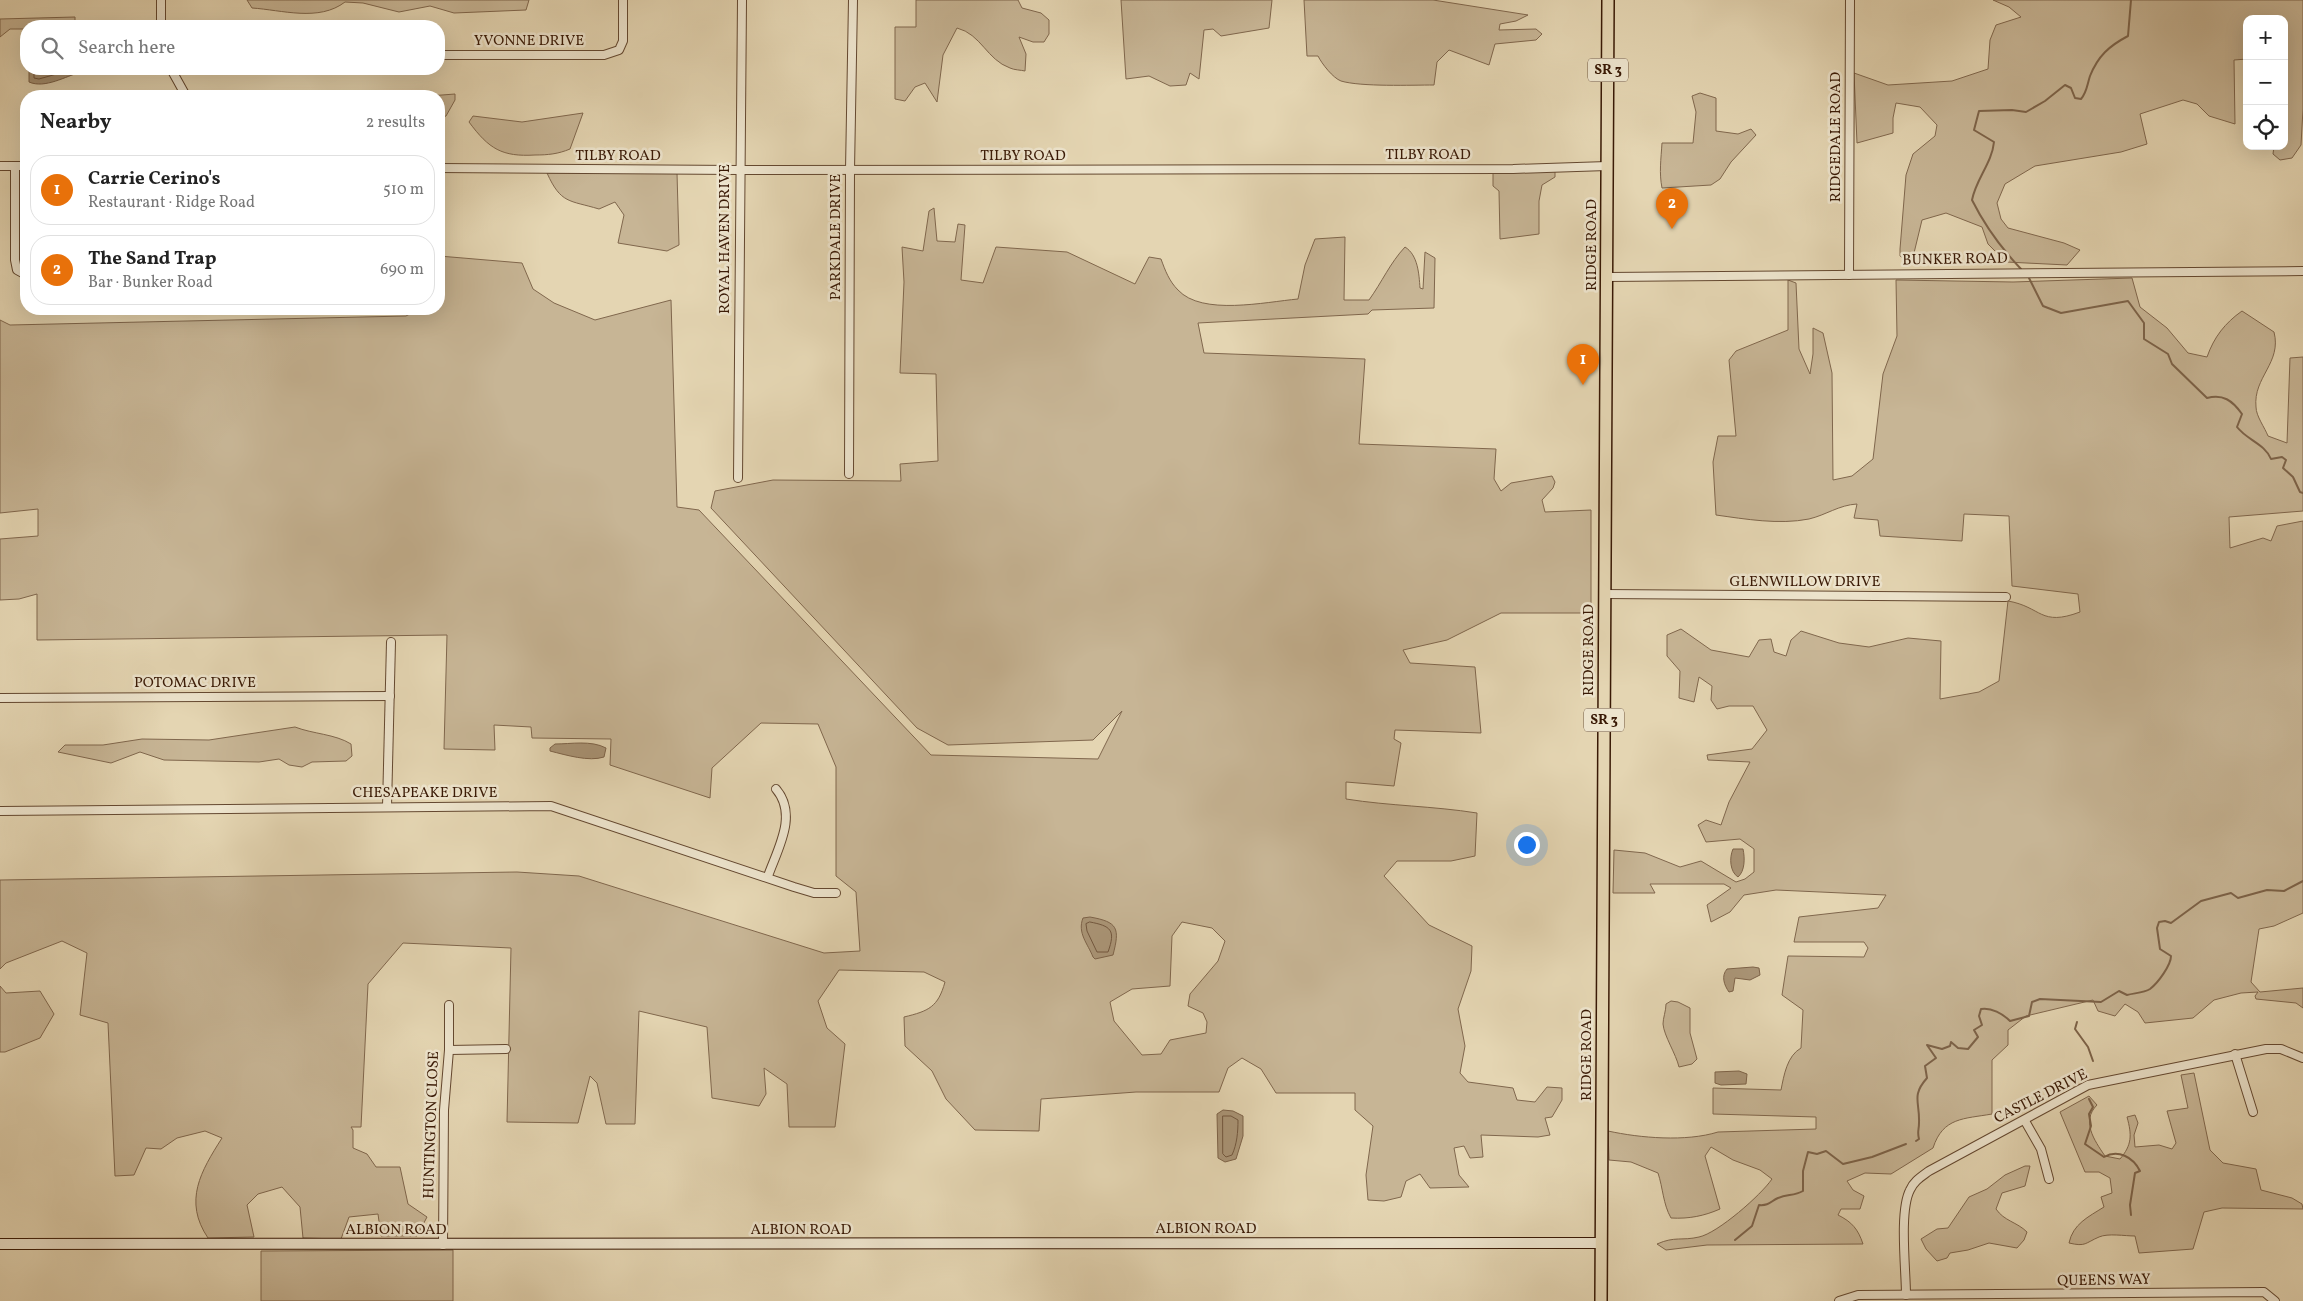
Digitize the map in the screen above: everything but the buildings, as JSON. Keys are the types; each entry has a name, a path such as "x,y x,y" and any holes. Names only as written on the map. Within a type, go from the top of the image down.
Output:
{"main road":[{"name":"RIDGE ROAD","path":"1601,1301 1608,0"}],"street":[{"path":"161,0 161,20"},
{"name":"YVONNE DRIVE","path":"445,55 604,55 618,50 623,41 623,0"},
{"name":"ROYAL HAVEN DRIVE","path":"738,478 739,170 742,0"},
{"name":"PARKDALE DRIVE","path":"849,474 850,170 853,0"},
{"name":"RIDGEDALE ROAD","path":"1849,275 1850,0"},
{"path":"174,75 183,90"},
{"path":"0,166 20,166"},
{"path":"15,166 15,260 17,270 20,272"},
{"name":"TILBY ROAD","path":"445,168 739,170 1502,169 1607,166"},
{"name":"BUNKER ROAD","path":"1607,276 2303,271"},
{"name":"GLENWILLOW DRIVE","path":"1604,594 2006,597"},
{"path":"387,806 391,642"},
{"name":"POTOMAC DRIVE","path":"0,698 390,696"},
{"path":"768,876 788,820 784,799 776,789"},
{"name":"CHESAPEAKE DRIVE","path":"0,811 551,806 768,876 814,893 836,893"},
{"name":"HUNTINGTON CLOSE","path":"443,1245 444,1110 449,1050 449,1006"},
{"path":"449,1050 506,1049"},
{"name":"CASTLE DRIVE","path":"1906,1296 1905,1212 1909,1191 1918,1178 2088,1085 2266,1049 2282,1049 2303,1058"},
{"path":"2235,1054 2253,1112"},
{"path":"2025,1120 2041,1149 2049,1180"},
{"name":"ALBION ROAD","path":"0,1244 1601,1243"},
{"name":"QUEENS WAY","path":"1839,1301 1858,1296 2041,1298 2264,1292 2275,1301"}],"shaded area":[{"path":"247,0 529,0 526,10 454,13 430,6 399,12 363,3 345,2 324,12 300,13 252,8"},
{"path":"916,0 1018,0 1022,8 1041,13 1049,20 1049,34 1044,42 1033,42 1019,37 1026,54 1025,71 1012,69 1002,64 972,36 957,28 943,55 937,102 925,83 915,87 905,101 895,99 895,27 916,27"},
{"path":"1121,0 1272,0 1269,28 1221,36 1213,29 1204,30 1199,79 1190,73 1186,85 1170,86 1149,76 1126,79"},
{"path":"1304,0 1433,0 1528,15 1516,21 1500,24 1499,30 1536,29 1542,34 1536,40 1495,44 1489,65 1449,50 1437,62 1434,85 1350,83 1335,77 1318,56 1307,56"},
{"path":"1993,0 2303,0 2303,109 2301,145 2292,158 2280,160 2273,154 2274,150 2288,150 2288,15 2243,15 2243,59 2234,60 2235,124 2209,116 2197,104 2183,100 2140,114 2147,144 2121,152 2035,166 2005,184 1997,203 2001,219 2008,228 2064,243 2080,250 2067,265 2006,262 1988,244 1982,227 1946,213 1922,220 1914,253 1907,260 1900,256 1906,175 1913,154 1935,136 1937,125 1920,107 1896,103 1893,133 1857,143 1854,73 1888,85 1952,81 1988,69 1990,40 1996,25 2021,17 2009,7"},
{"path":"75,17 75,20 20,20 20,29 10,29 0,37 0,19"},
{"path":"1700,93 1716,98 1716,131 1738,134 1751,129 1756,135 1731,162 1720,179 1711,185 1662,188 1660,171 1662,143 1693,143 1696,112 1692,96"},
{"path":"455,94 455,100 445,116 445,95"},
{"path":"583,113 570,149 544,155 505,153 483,139 469,122 473,116 522,122"},
{"path":"1555,171 1555,177 1542,185 1539,201 1539,234 1500,239 1499,191 1493,186 1493,173"},
{"path":"547,173 677,173 679,245 667,251 618,243 624,215 615,202 599,209 573,202 562,196"},
{"path":"934,208 937,241 955,242 958,224 965,225 961,280 983,283 996,247 1067,252 1135,284 1149,257 1161,259 1172,283 1189,298 1202,303 1218,305 1252,304 1298,299 1305,265 1315,239 1345,237 1344,300 1369,300 1405,247 1413,255 1418,271 1420,288 1423,289 1425,252 1435,258 1434,308 1372,310 1368,314 1198,323 1204,353 1365,359 1359,444 1496,449 1494,479 1501,491 1511,483 1552,476 1555,482 1553,488 1542,500 1545,512 1591,510 1591,613 1501,613 1447,640 1403,650 1410,663 1475,667 1481,733 1395,730 1394,739 1401,743 1394,786 1346,782 1346,799 1477,813 1475,856 1451,861 1397,861 1384,876 1429,925 1472,946 1471,971 1458,1009 1465,1046 1460,1073 1468,1082 1513,1088 1517,1100 1535,1102 1547,1087 1562,1088 1562,1100 1552,1117 1545,1118 1550,1135 1538,1137 1481,1135 1483,1157 1470,1158 1464,1146 1454,1148 1459,1175 1469,1187 1430,1188 1420,1174 1406,1181 1401,1197 1384,1201 1368,1200 1366,1175 1373,1126 1355,1110 1355,1093 1276,1093 1261,1069 1242,1058 1228,1068 1219,1092 1136,1092 1041,1099 1039,1131 975,1130 946,1099 932,1071 905,1046 904,1017 920,1013 931,1007 939,997 945,982 924,972 839,970 818,1001 827,1028 845,1044 835,1127 789,1127 787,1084 764,1068 766,1094 759,1106 712,1098 707,1027 639,1011 635,1124 606,1124 597,1083 590,1076 578,1123 507,1122 511,948 403,943 368,984 361,1127 351,1127 353,1130 353,1148 367,1154 376,1167 400,1167 408,1204 427,1217 417,1236 381,1236 378,1214 349,1217 341,1239 303,1238 300,1207 282,1187 258,1194 247,1205 254,1237 208,1238 197,1211 196,1199 198,1186 207,1162 222,1138 205,1131 177,1138 161,1149 146,1148 134,1175 115,1176 108,1023 80,1015 87,953 62,941 6,963 0,969 0,880 517,872 579,876 824,953 860,951 856,892 836,876 836,767 818,724 761,723 712,768 710,798 610,765 611,739 532,738 531,727 494,725 495,750 444,749 447,635 37,640 37,594 19,599 0,600 0,539 38,536 38,509 0,513 0,320 10,325 445,315 445,257 522,263 533,289 554,303 595,320 671,300 677,507 699,510 931,755 1098,759 1122,711 1093,740 948,745 917,728 711,508 715,491 773,480 901,481 900,464 938,461 936,374 900,373 904,282 902,247 923,251 929,211","holes":["1182,922 1212,928 1225,941 1218,961 1190,994 1188,1006 1203,1013 1207,1022 1206,1033 1170,1040 1161,1054 1142,1055 1114,1021 1110,1002 1132,989 1170,986 1172,936"]},
{"path":"2132,278 2140,307 2167,328 2188,353 2207,357 2221,331 2230,320 2242,311 2274,332 2274,353 2256,396 2256,411 2268,436 2287,443 2290,358 2303,357 2303,511 2229,517 2230,548 2263,538 2271,541 2277,526 2303,521 2303,913 2274,926 2259,929 2251,982 2260,992 2303,988 2303,1008 2296,1003 2256,999 2255,996 2258,992 2241,993 2214,1000 2193,1018 2145,1023 2138,1012 2125,1004 2115,1016 2098,1011 2093,1000 2026,1016 2008,1030 2008,1045 1992,1060 1992,1114 1956,1121 1949,1125 1942,1130 1933,1148 1891,1174 1865,1173 1847,1181 1853,1190 1864,1196 1860,1209 1841,1209 1838,1215 1854,1226 1863,1244 1707,1245 1666,1250 1657,1244 1669,1240 1693,1238 1707,1234 1728,1221 1759,1194 1772,1179 1760,1170 1733,1160 1711,1147 1705,1156 1720,1209 1708,1214 1671,1218 1666,1207 1658,1173 1631,1162 1609,1160 1608,1131 1634,1136 1678,1138 1718,1132 1816,1129 1816,1117 1713,1114 1713,1088 1781,1090 1789,1061 1796,1051 1801,1048 1803,1010 1782,995 1788,956 1864,957 1868,948 1864,942 1794,942 1799,917 1878,908 1886,895 1776,890 1744,895 1730,912 1711,922 1707,905 1731,888 1724,884 1650,884 1655,893 1613,893 1614,850 1645,853 1680,867 1701,861 1736,882 1745,879 1754,872 1754,849 1740,839 1706,842 1698,825 1706,820 1721,825 1729,802 1750,762 1708,760 1707,755 1752,749 1767,730 1753,706 1729,706 1717,709 1711,700 1712,686 1699,677 1694,702 1679,698 1680,671 1667,656 1667,635 1681,629 1711,650 1749,657 1759,640 1771,639 1774,652 1786,656 1791,640 1801,631 1839,643 1869,647 1908,638 1941,641 1940,699 1979,692 1999,681 2008,601 2028,607 2049,617 2067,616 2080,612 2078,594 2012,586 2009,516 1964,514 1962,541 1880,536 1878,520 1854,518 1857,504 1844,506 1809,519 1798,521 1762,521 1716,515 1713,462 1718,436 1736,436 1729,360 1736,351 1788,330 1788,280 1796,283 1799,349 1810,374 1813,354 1813,328 1823,333 1832,373 1833,480 1852,476 1873,459 1883,374 1897,336 1896,280 2013,282"},
{"path":"295,727 331,736 351,744 352,756 346,761 312,762 302,767 289,765 279,759 259,762 164,760 140,752 111,763 58,752 65,745 103,745 142,739 209,740"},
{"path":"0,986 6,993 40,991 54,1014 40,1038 5,1052 0,1052"},
{"path":"1671,1001 1690,1008 1690,1033 1697,1059 1692,1064 1679,1067 1663,1024 1666,1004"},
{"path":"2194,1073 2210,1150 2223,1163 2256,1169 2261,1190 2292,1198 2302,1204 2303,1209 2222,1208 2204,1212 2193,1249 2139,1253 2135,1236 2117,1235 2099,1237 2085,1244 2069,1243 2071,1236 2078,1226 2104,1207 2101,1197 2112,1193 2110,1178 2099,1172 2085,1172 2060,1112 2089,1096 2097,1105 2090,1117 2091,1130 2093,1137 2105,1156 2120,1159 2124,1154 2130,1140 2127,1117 2135,1115 2138,1123 2134,1135 2135,1147 2159,1145 2172,1149 2176,1143 2167,1111 2188,1108 2181,1075"},
{"path":"2025,1166 2030,1166 2025,1186 2002,1193 1996,1209 2027,1232 2024,1240 2017,1248 1989,1243 1968,1250 1950,1253 1947,1258 1937,1261 1926,1249 1921,1239 1937,1229 1948,1228 1969,1197 1987,1189 2005,1175"},
{"path":"453,1250 453,1301 261,1301 261,1251"}],"water":[{"path":"29,75 72,75 49,83 35,84 29,82"},
{"path":"587,743 606,748 604,757 591,759 550,751 550,748 555,744"},
{"path":"1733,849 1743,849 1744,853 1743,868 1738,877 1733,872 1731,864"},
{"path":"1090,917 1106,921 1115,928 1116,938 1113,955 1095,959 1093,957 1081,929 1083,918"},
{"path":"1759,968 1760,975 1750,980 1735,978 1733,991 1729,992 1724,980 1727,969"},
{"path":"1739,1071 1747,1074 1746,1084 1721,1085 1715,1083 1715,1072"},
{"path":"1223,1110 1233,1111 1243,1116 1243,1136 1236,1159 1225,1162 1218,1158 1217,1114"}],"waterway":[{"path":"2021,269 1994,236 1972,200 1993,150 1994,142 1974,130 1979,111 2012,110 2026,112 2045,101 2065,85 2071,88 2075,98 2081,99 2086,91 2093,69 2101,57 2115,44 2128,36 2131,0"},
{"path":"2029,278 2043,306 2061,313 2128,301 2144,323 2144,339 2168,354 2172,364 2207,398 2218,397 2227,399 2235,405 2242,414 2237,427 2265,450 2271,459 2282,457 2286,460 2283,468 2293,477 2300,492 2303,493"},
{"path":"1916,1141 1919,1139 1917,1099 1919,1090 1927,1078 1925,1066 1936,1058 1927,1045 1942,1049 1950,1046 1951,1042 1958,1048 1968,1049 1978,1037 1974,1030 1982,1025 1979,1016 1981,1009 1997,1012 2010,1021 2029,1016 2032,1002 2040,999 2101,1002 2119,991 2127,995 2148,990 2160,978 2171,956 2160,949 2157,928 2159,922 2171,923 2201,901 2231,893 2238,898 2267,890 2284,891 2303,881"},
{"path":"2077,1022 2075,1029 2088,1047 2093,1061"},
{"path":"2089,1099 2093,1107 2089,1114 2091,1126 2085,1144 2104,1157 2115,1154 2125,1156 2140,1171 2135,1173 2130,1205 2131,1215"},
{"path":"1735,1240 1752,1226 1759,1205 1768,1204 1781,1197 1803,1191 1803,1171 1808,1152 1817,1154 1826,1151 1843,1164 1872,1157 1906,1144"}],"place":[{"name":"The Sand Trap","path":"1672,229"},
{"name":"Carrie Cerino's","path":"1583,385"}]}
